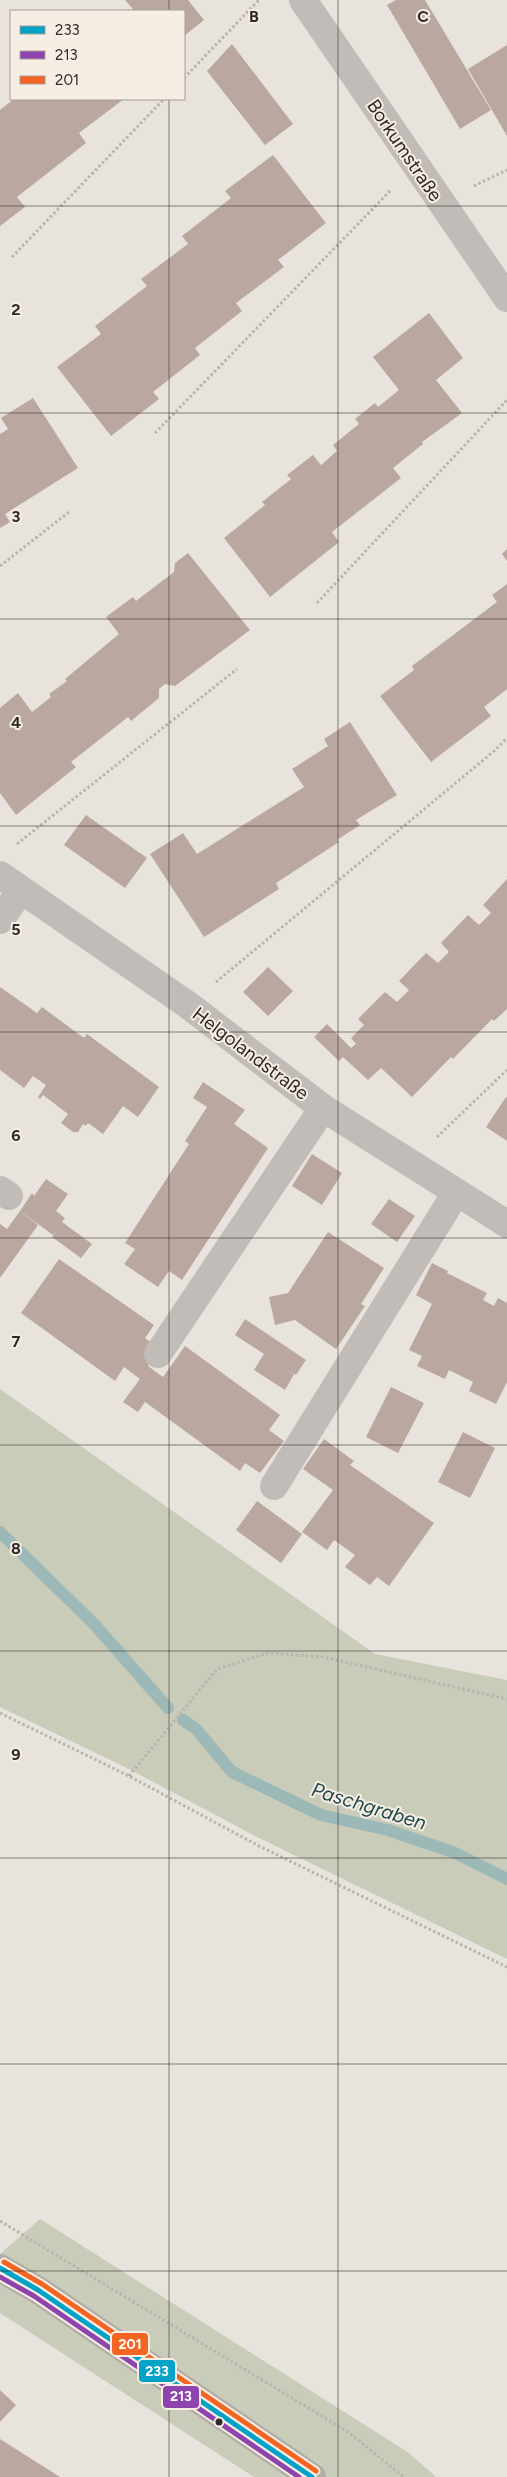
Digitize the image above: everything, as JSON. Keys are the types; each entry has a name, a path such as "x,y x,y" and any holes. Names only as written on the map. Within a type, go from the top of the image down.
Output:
{"main road":[{"path":"0,2268 38,2290 312,2477"}],"street":[{"name":"Borkumstraße","path":"304,0 507,298"},
{"name":"Helgolandstraße","path":"10,883 188,1006 323,1108 507,1224"},
{"path":"0,920 10,883"},
{"path":"158,1354 323,1108"},
{"path":"274,1486 456,1193"}],"path":[{"path":"185,77 259,0"},
{"path":"12,257 163,100"},
{"path":"154,434 416,164"},
{"path":"317,604 507,400"},
{"path":"0,566 69,512"},
{"path":"15,845 237,669"},
{"path":"188,1006 493,752 507,738"},
{"path":"410,1163 507,1070"},
{"path":"129,1776 217,1669 268,1653 333,1659 507,1699"},
{"path":"0,1713 129,1776 257,1845 507,1967"},
{"path":"0,2221 348,2432 404,2477"}],"green space":[{"path":"0,1389 375,1654 507,1680 507,1959 259,1838 125,1767 0,1707"},
{"path":"40,2219 409,2453 436,2477 254,2477 0,2313 0,2254"}],"building":[{"path":"125,0 188,0 204,20 185,35 185,10 132,10 133,9"},
{"path":"396,0 425,0 491,110 460,129 387,5"},
{"path":"232,44 293,124 265,145 207,71"},
{"path":"507,45 507,136 468,69"},
{"path":"13,100 123,100 79,133 86,143 17,197 25,207 0,226 0,110"},
{"path":"273,155 326,223 278,260 284,267 236,303 242,311 195,348 200,355 153,392 159,399 111,436 57,367 101,334 95,326 147,286 141,279 188,244 182,236 231,198 225,191"},
{"path":"429,313 463,358 436,380 462,413 422,442 423,444 393,468 401,478 332,532 339,542 270,597 224,538 265,505 262,502 291,479 287,475 313,455 321,465 337,451 333,445 359,424 355,419 375,403 378,407 399,390 373,357"},
{"path":"33,398 78,468 5,514 10,522 0,528 0,434 8,429 1,418"},
{"path":"507,549 507,561 502,554"},
{"path":"188,553 250,630 175,686 165,684 159,689 159,698 131,721 128,717 71,762 76,767 16,815 0,793 0,708 18,693 32,712 51,697 49,694 67,681 65,679 119,634 106,617 133,597 136,601 174,572 175,563"},
{"path":"507,584 507,689 484,707 491,716 431,762 380,696 414,670 412,666 497,602 492,595"},
{"path":"350,722 397,795 356,820 360,825 337,840 339,842 276,883 279,889 204,937 150,854 183,833 197,854 304,787 292,769 328,746 324,739"},
{"path":"86,815 147,858 125,888 64,845"},
{"path":"507,879 507,1009 494,1021 492,1019 412,1097 381,1068 368,1080 343,1057 339,1061 314,1037 327,1024 351,1048 356,1044 351,1038 364,1025 358,1019 385,992 397,1002 409,990 399,981 426,953 438,963 449,952 441,943 468,915 479,925 491,913 483,905"},
{"path":"268,967 293,991 268,1016 243,992"},
{"path":"0,987 37,1013 42,1007 84,1038 87,1034 159,1087 138,1117 123,1106 103,1134 88,1123 86,1126 83,1124 78,1132 73,1132 61,1123 68,1114 43,1095 40,1099 38,1097 46,1085 33,1076 24,1088 0,1070"},
{"path":"203,1082 245,1110 234,1124 268,1148 182,1280 169,1271 158,1287 124,1264 135,1249 125,1243 189,1144 185,1141 207,1107 193,1098"},
{"path":"507,1098 507,1141 486,1127"},
{"path":"312,1154 342,1173 322,1205 292,1186"},
{"path":"46,1179 68,1194 56,1211 65,1218 62,1222 92,1244 81,1258 52,1237 58,1229 53,1235 20,1211 32,1193 34,1196"},
{"path":"389,1199 415,1216 397,1242 371,1224"},
{"path":"20,1211 38,1225 0,1278 0,1224 7,1229"},
{"path":"328,1232 384,1268 361,1304 365,1306 336,1349 295,1320 275,1325 269,1297 288,1293"},
{"path":"59,1259 154,1325 145,1338 160,1349 148,1366 163,1377 185,1346 280,1415 269,1430 284,1441 260,1473 245,1463 240,1471 145,1402 138,1412 123,1402 140,1379 124,1367 115,1381 21,1313"},
{"path":"432,1263 448,1271 447,1273 487,1293 483,1300 494,1306 498,1298 507,1303 507,1382 496,1404 469,1391 473,1382 449,1370 445,1379 417,1366 422,1356 409,1350 432,1304 416,1295"},
{"path":"245,1319 306,1360 296,1375 285,1368 294,1374 285,1390 254,1370 264,1354 235,1335"},
{"path":"391,1387 424,1403 398,1453 366,1437"},
{"path":"463,1432 495,1448 470,1498 438,1482"},
{"path":"324,1439 354,1461 350,1465 434,1523 389,1586 377,1577 370,1585 345,1567 355,1555 334,1540 327,1550 302,1532 333,1490 303,1469"},
{"path":"257,1501 302,1534 281,1563 236,1530"},
{"path":"0,2390 16,2405 0,2422"},
{"path":"0,2439 60,2477 0,2477"}],"waterway":[{"name":"Paschgraben","path":"0,1532 95,1625 168,1708"},
{"name":"Paschgraben","path":"183,1720 196,1729 232,1772 321,1815 388,1830 453,1852 507,1879"}],"transit line":[{"name":"201","path":"4,2262 42,2284 316,2471"},
{"name":"233","path":"0,2268 38,2290 312,2477"},
{"name":"213","path":"0,2277 34,2296 299,2477"}]}
